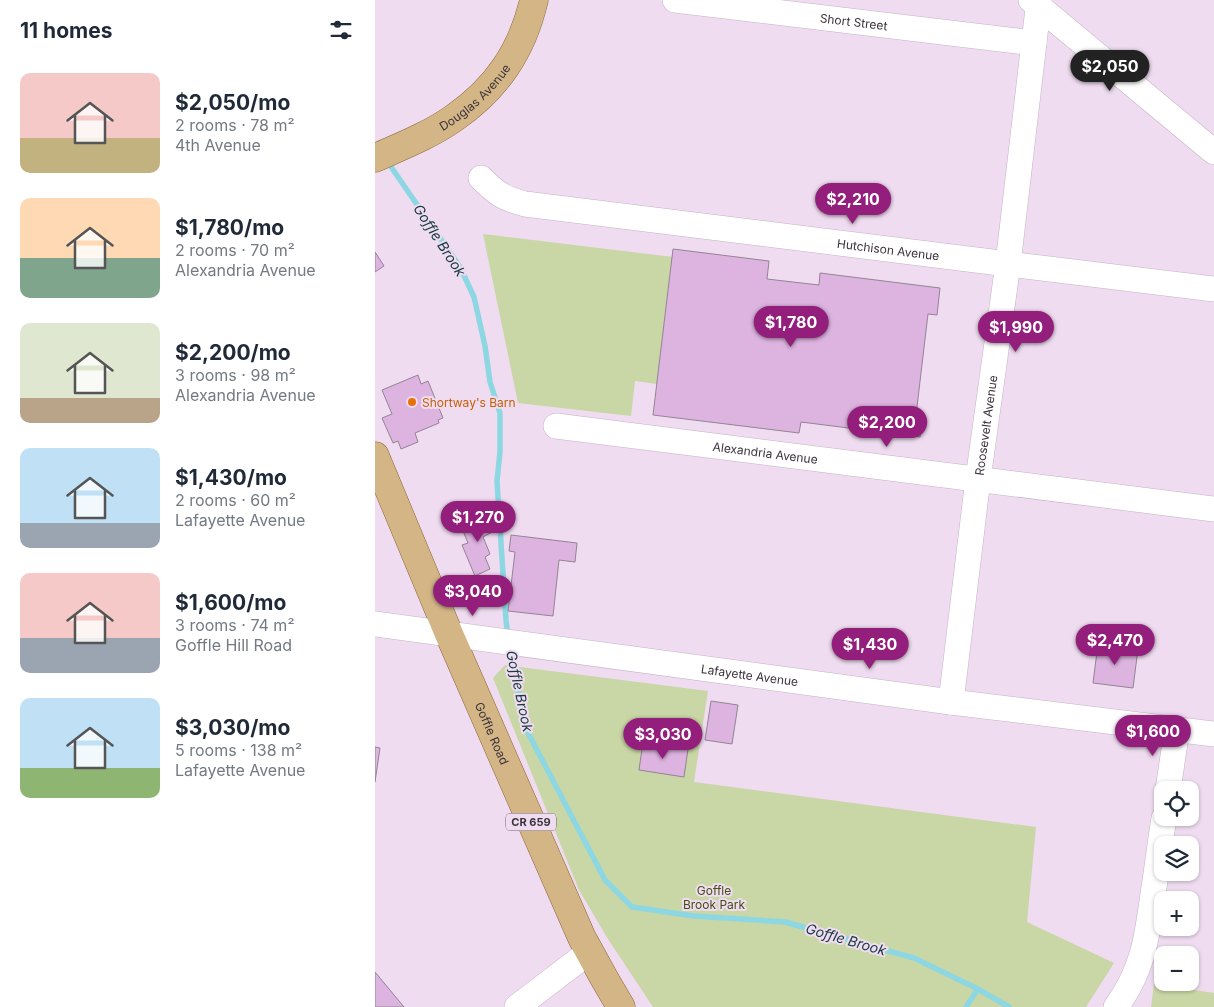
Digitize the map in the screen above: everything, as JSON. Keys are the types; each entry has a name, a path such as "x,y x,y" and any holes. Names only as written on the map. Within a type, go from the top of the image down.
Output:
{"main road":[{"name":"Douglas Avenue","path":"385,154 430,132 453,118 474,103 495,82 511,60 523,36 534,0"},
{"name":"Goffle Road","path":"375,456 449,634 582,938 621,1007"}],"street":[{"name":"Short Street","path":"675,0 1034,43"},
{"name":"Roosevelt Avenue","path":"951,702 978,479 1008,264 1034,43 1036,2"},
{"path":"1036,2 1214,152"},
{"name":"Hutchison Avenue","path":"481,178 493,191 507,199 525,204 1214,289"},
{"name":"Alexandria Avenue","path":"556,426 1214,509"},
{"name":"Lafayette Avenue","path":"375,624 951,702 1214,734"},
{"path":"1169,781 1177,729"},
{"path":"1116,1007 1126,994 1137,970 1146,942 1163,826"},
{"path":"517,1007 589,952"}],"green space":[{"path":"483,234 673,257 657,384 635,381 631,416 518,403"},
{"name":"Goffle Brook Park","path":"505,665 708,691 694,782 1036,827 1027,922 1114,963 1086,1007 653,1007 608,939 579,890 493,678"},
{"path":"1154,984 1154,991 1199,991 1214,993 1214,1007 1151,1007"}],"building":[{"path":"673,249 769,261 767,279 819,285 820,273 940,288 937,315 928,314 916,415 923,415 920,437 801,422 799,433 653,415"},
{"path":"375,252 384,266 375,272"},
{"name":"Shortway's Barn","path":"418,375 421,384 428,381 443,418 438,420 439,423 415,433 418,442 401,449 398,441 393,443 382,418 392,414 382,390"},
{"path":"489,513 496,530 483,537 490,554 485,557 490,569 475,576 462,545 468,543 461,526"},
{"path":"511,535 577,543 575,562 559,560 553,616 508,611 515,552 509,551"},
{"path":"1098,644 1138,649 1133,688 1093,683"},
{"path":"711,701 738,705 732,744 705,740"},
{"path":"643,742 688,749 684,777 639,770"},
{"path":"375,747 380,748 375,782"},
{"path":"375,972 404,1007 375,1007"}],"waterway":[{"name":"Goffle Brook","path":"387,161 460,267 474,297 485,346 490,382 500,413 500,452 497,481 508,637"},
{"name":"Goffle Brook","path":"510,649 526,729 605,880 632,907 694,916 785,922 914,958 978,989 1009,1007"},
{"path":"966,1007 978,989"}],"place":[{"name":"Shortway's Barn","path":"412,402"}]}
